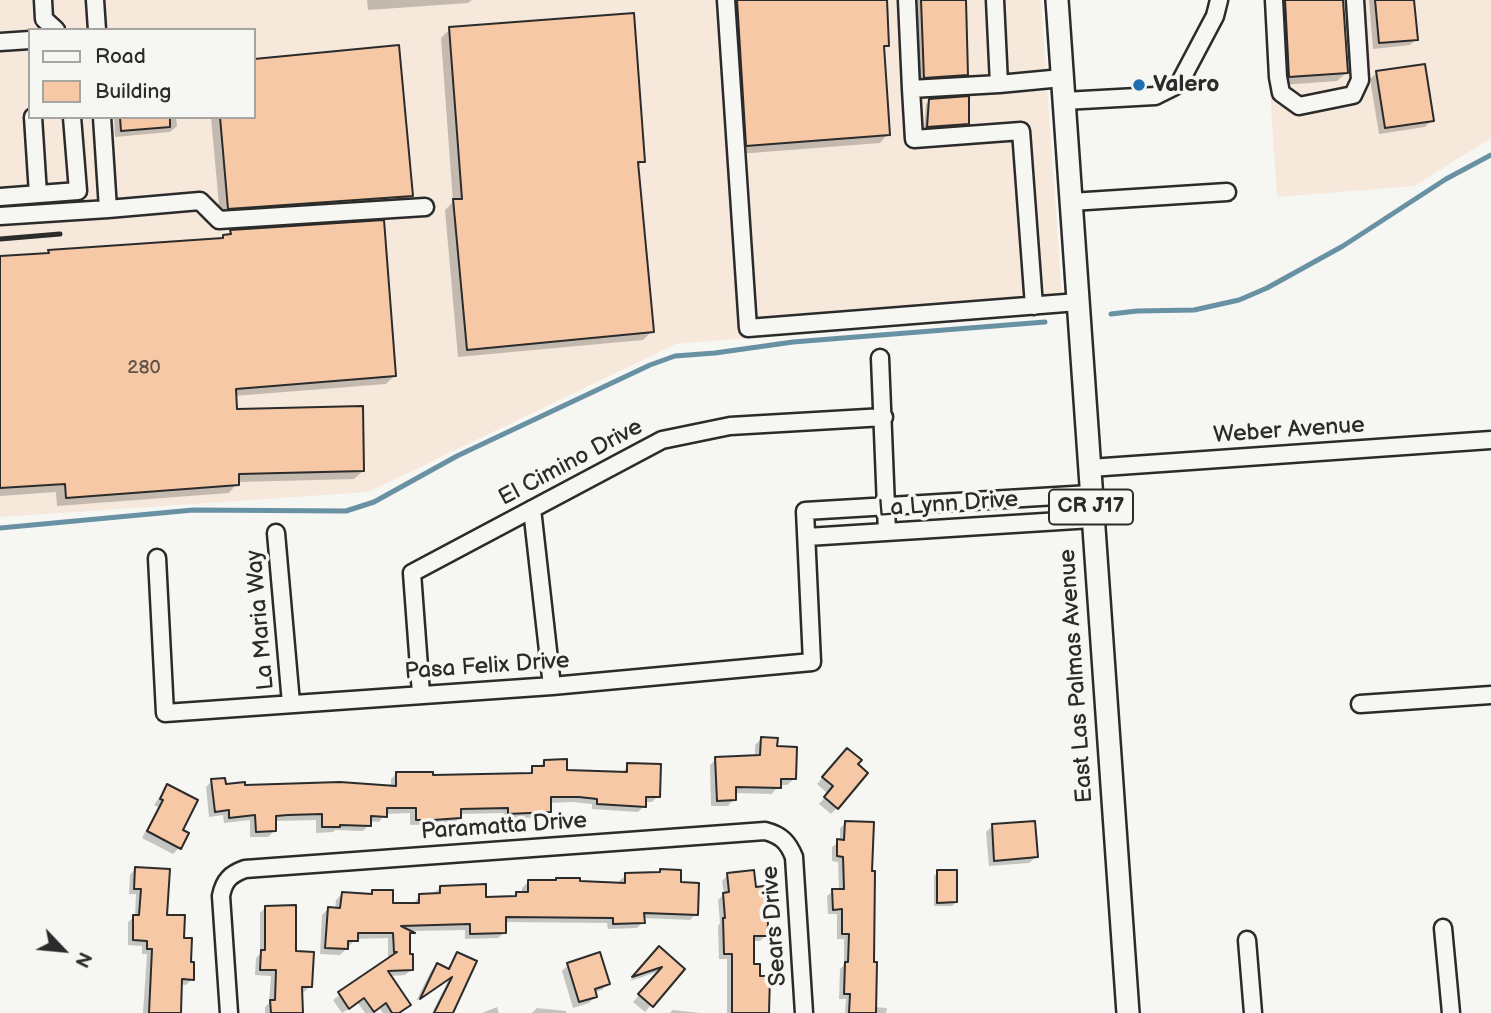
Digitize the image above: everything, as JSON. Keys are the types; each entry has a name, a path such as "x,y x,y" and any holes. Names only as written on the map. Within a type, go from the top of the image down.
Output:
{"main road":[{"name":"East Las Palmas Avenue","path":"1057,0 1128,1013"}],"street":[{"path":"43,0 44,19 54,28"},
{"path":"95,0 97,28"},
{"path":"726,0 748,328 1078,302"},
{"path":"907,0 914,139 1021,131 1034,306"},
{"path":"995,0 999,84"},
{"path":"1064,101 1155,96 1179,84 1215,16 1219,0"},
{"path":"1275,0 1281,93 1299,106 1353,95 1360,80 1355,0"},
{"path":"0,42 28,40"},
{"path":"911,89 1062,78"},
{"path":"33,119 38,194"},
{"path":"0,197 78,191 72,119"},
{"path":"102,119 108,209"},
{"path":"1071,202 1227,192"},
{"path":"0,216 200,201 219,220 425,207"},
{"path":"880,358 887,532"},
{"name":"El Cimino Drive","path":"421,694 412,573 662,440 730,426 884,417"},
{"name":"Weber Avenue","path":"1090,468 1491,440"},
{"name":"La Lynn Drive","path":"1090,494 805,512 807,537 1092,519"},
{"path":"532,509 552,686"},
{"name":"La Maria Way","path":"276,533 291,703"},
{"name":"Pasa Felix Drive","path":"156,558 165,713 552,686 812,662 807,537"},
{"path":"1360,704 1491,695"},
{"name":"Paramatta Drive","path":"229,1013 221,896 228,878 245,869 765,831 784,839"},
{"name":"Sears Drive","path":"784,839 794,857 804,1013"},
{"path":"1443,928 1451,1013"},
{"path":"1247,940 1253,1013"}],"shaded area":[{"path":"0,0 1041,0 1063,311 676,344 368,492 0,517"},
{"path":"1264,0 1491,0 1491,138 1414,186 1277,197"}],"building":[{"path":"737,0 887,0 889,46 884,46 890,135 746,146"},
{"path":"921,0 966,0 968,75 924,78"},
{"path":"1285,0 1343,0 1348,73 1289,77"},
{"path":"1375,0 1414,0 1418,40 1379,43"},
{"path":"634,13 645,162 638,162 654,332 467,350 453,199 462,199 449,27"},
{"path":"399,45 413,196 228,209 220,119 256,119 256,59"},
{"path":"1425,64 1434,121 1385,128 1376,71"},
{"path":"969,96 969,124 927,127 929,99"},
{"path":"120,119 170,119 170,127 121,131"},
{"path":"384,220 396,376 236,389 237,409 363,406 364,471 239,474 239,485 66,498 65,484 0,488 0,256 49,253 48,250 223,238 223,235 231,234 230,230"},
{"path":"761,737 778,738 777,746 797,747 796,779 781,779 781,788 736,787 736,800 717,801 715,757 760,755"},
{"path":"847,748 862,760 858,764 868,773 838,809 824,797 833,786 822,777"},
{"path":"567,759 567,770 627,772 627,763 661,764 660,797 646,797 646,807 597,804 597,799 579,797 551,797 551,812 508,814 508,808 461,809 461,818 433,820 416,820 416,808 387,808 387,817 371,816 371,826 322,827 322,814 276,816 276,831 256,832 255,815 229,818 229,810 215,812 211,779 225,778 226,784 245,782 245,785 340,782 396,786 396,772 433,772 433,775 532,773 532,766 544,766 544,760"},
{"path":"167,784 198,800 183,830 189,833 181,849 147,831 163,800 160,799"},
{"path":"845,821 874,822 872,871 875,871 876,1013 849,1013 850,994 844,994 849,934 842,934 842,909 833,910 832,889 844,889 843,857 837,856 837,839 844,840"},
{"path":"1035,821 1038,857 994,861 992,824"},
{"path":"135,867 170,869 167,915 185,915 184,938 192,938 191,962 194,962 194,980 182,979 181,1013 149,1013 152,949 147,949 147,941 133,940 133,915 139,915 141,889 134,889"},
{"path":"660,869 681,870 681,882 699,883 698,915 644,913 645,923 613,924 613,918 506,917 506,933 470,934 470,924 401,926 415,933 410,933 413,970 388,971 411,1005 399,1013 392,1013 386,1003 374,1012 364,998 349,1009 338,992 397,952 394,952 393,933 358,933 358,941 348,941 348,949 325,948 328,907 340,908 342,892 372,894 372,890 393,890 393,903 419,903 419,894 440,893 440,886 486,884 486,897 516,896 516,892 528,892 528,880 580,878 580,881 625,883 625,873 660,872"},
{"path":"754,870 756,887 764,886 768,924 767,936 754,936 754,964 760,964 760,976 770,976 769,1013 732,1013 732,954 724,954 723,893 729,892 727,873"},
{"path":"937,870 957,870 957,902 937,903"},
{"path":"296,905 296,951 314,952 312,987 302,987 303,1013 271,1013 270,1000 275,1000 276,970 260,970 261,950 265,950 265,906"},
{"path":"659,946 685,969 653,1007 638,994 662,967 632,977"},
{"path":"457,952 477,961 453,1013 434,1013 452,977 420,999 437,963 449,969"},
{"path":"600,952 610,984 595,989 597,997 579,1002 567,963"}],"waterway":[{"path":"1111,314 1194,310 1239,300 1267,288 1343,246 1446,179 1491,155"},
{"path":"0,528 193,510 346,511 374,502 457,456 650,365 675,356 793,342 1045,322"}],"railway":[{"path":"0,239 60,234"}],"place":[{"name":"Valero","path":"1139,85"}]}
